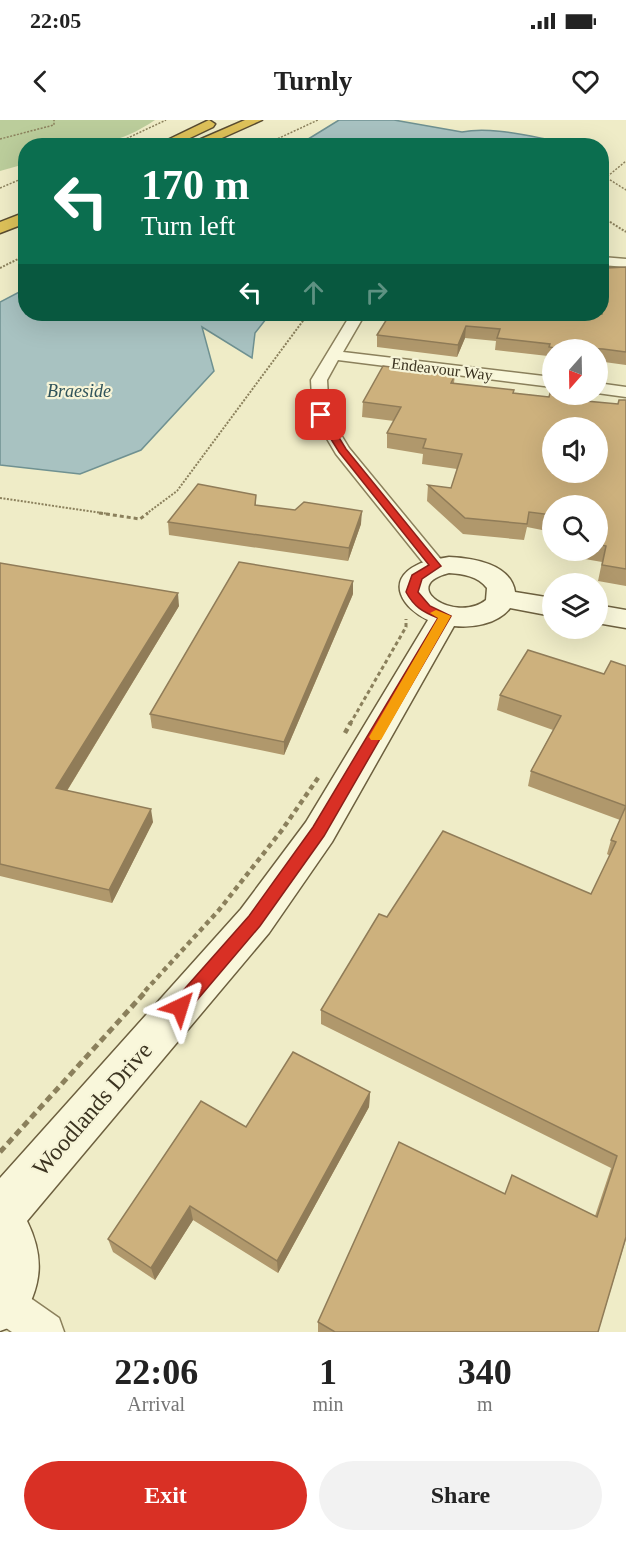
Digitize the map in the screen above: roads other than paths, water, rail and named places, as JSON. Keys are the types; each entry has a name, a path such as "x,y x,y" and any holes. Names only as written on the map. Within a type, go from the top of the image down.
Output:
{"highway":[{"path":"166,138 194,120"},
{"path":"178,138 217,120"},
{"path":"199,138 234,120"},
{"path":"211,138 256,120"},
{"path":"0,217 18,209"},
{"path":"0,228 18,220"}],"street":[{"path":"609,262 626,263"},
{"path":"354,321 319,380 321,415 342,450 436,566"},
{"name":"Endeavour Way","path":"332,355 542,381"},
{"path":"608,390 626,392"},
{"path":"460,565 486,573 500,586 501,598 493,609 471,617 445,616 426,609 416,601 412,592 416,578 436,566 460,565"},
{"path":"501,598 542,605"},
{"name":"Woodlands Drive","path":"0,1215 255,921 319,832 445,616"},
{"path":"608,616 626,619"},
{"path":"0,1225 7,1232 13,1246 15,1264 12,1284 1,1304 45,1332"}],"water":[{"path":"339,120 394,120 462,132 477,130 509,132 542,138 310,138"},
{"name":"Braeside","path":"18,293 18,321 264,321 255,333 252,358 202,327 214,371 141,450 80,474 0,465 0,302"}]}
